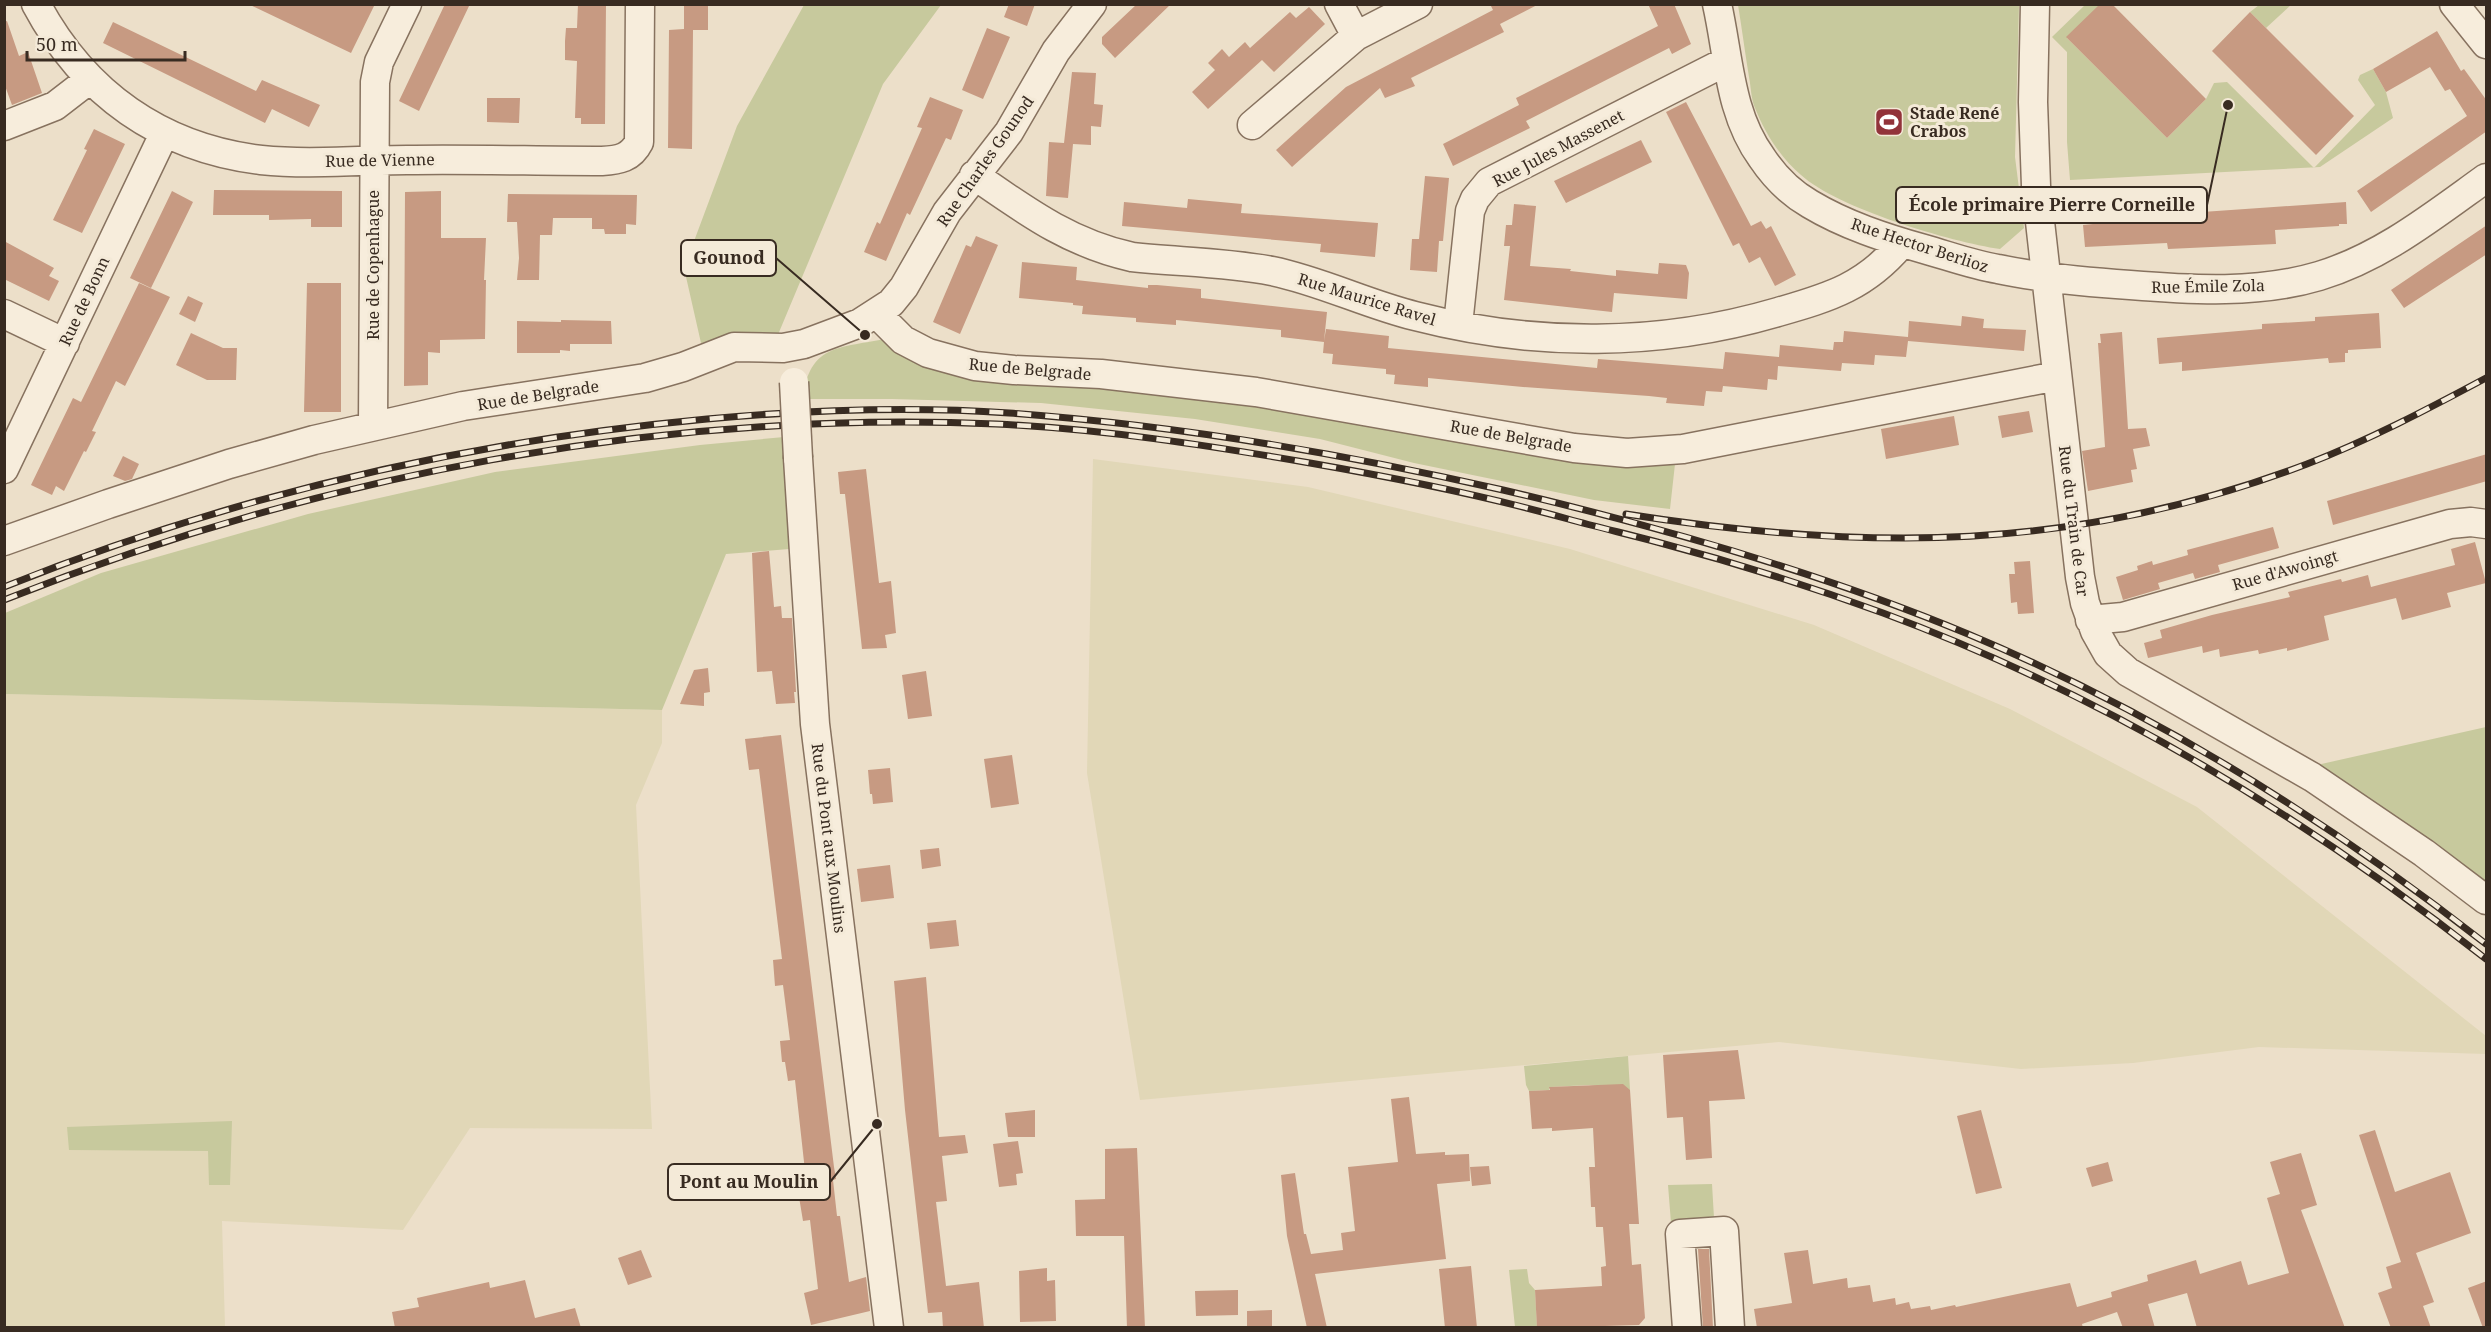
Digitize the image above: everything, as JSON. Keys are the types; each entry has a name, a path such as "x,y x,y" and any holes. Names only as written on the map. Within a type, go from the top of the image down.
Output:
{"street":[{"name":"Rue de Vienne","path":"36,4 64,50 90,79 137,118 164,134 223,154 262,160 602,161 625,158 631,154 639,142 640,4"},
{"name":"Rue de Copenhague","path":"373,425 373,160 376,71 407,4"},
{"name":"Rue Charles Gounod","path":"876,314 891,303 904,287 947,212 1009,132 1056,51 1092,4"},
{"path":"1340,4 1356,36"},
{"path":"1252,125 1356,36 1418,4"},
{"name":"Rue Hector Berlioz","path":"1717,4 1740,118 1754,147 1773,172 1809,203 1855,226 1902,243 1996,269 2046,276"},
{"name":"Rue du Train de Car","path":"2035,4 2034,156 2073,527 2082,593 2090,620 2108,654 2128,672 2312,777 2487,900"},
{"path":"2454,4 2487,44"},
{"name":"Rue Jules Massenet","path":"1458,326 1470,211 1475,199 1489,182 1727,62"},
{"path":"4,126 55,106 90,79"},
{"name":"Rue de Bonn","path":"4,469 164,134"},
{"name":"Rue Maurice Ravel","path":"974,175 1058,232 1098,248 1132,257 1254,268 1279,273 1306,279 1397,311 1458,326 1517,335 1602,339 1653,337 1712,329 1786,310 1847,288 1875,271 1902,243"},
{"name":"Rue Émile Zola","path":"2046,276 2077,281 2189,289 2256,287 2296,281 2339,269 2376,253 2487,178"},
{"path":"4,314 65,343"},
{"name":"Rue de Belgrade","path":"4,541 229,464 373,425 485,402 658,375 734,348 792,347 830,336 876,314 903,340 928,353 975,366 1112,375 1256,392 1574,448 1627,453 1683,449 2057,376"},
{"name":"Rue du Pont aux Moulins","path":"792,347 814,724 889,1328"},
{"name":"Rue d'Awoingt","path":"2090,620 2123,616 2450,524 2484,522"},
{"path":"1687,1328 1680,1234 1724,1231 1730,1328"}],"shaded area":[{"path":"1093,459 1308,487 1570,549 1814,625 2010,709 2197,807 2486,1036 2486,1054 2259,1047 2133,1063 2021,1069 1779,1042 1140,1100 1087,773"},
{"path":"5,694 662,710 662,743 636,805 652,1129 470,1128 403,1230 222,1221 225,1327 5,1328"}],"green space":[{"path":"804,5 941,5 883,84 777,337 701,343 684,268 737,126"},
{"name":"Stade René Crabos","path":"1738,5 2019,5 2015,157 2024,228 2000,249 1953,239 1896,222 1840,200 1801,175 1774,144 1754,104"},
{"path":"2085,5 2100,5 2067,38 2167,138 2206,99 2214,83 2227,82 2313,167 2070,180 2067,142 2067,52 2052,37"},
{"path":"2259,5 2291,5 2266,28 2250,12"},
{"path":"2373,69 2386,92 2393,118 2320,167 2315,167 2375,105 2358,80 2360,75"},
{"path":"884,339 1676,455 1670,509 1594,500 1414,463 1320,439 1195,419 1041,403 802,399 806,381 819,358 839,348"},
{"path":"784,437 789,549 726,554 662,710 5,694 5,613 101,573 308,514 495,472 700,445"},
{"path":"2486,727 2486,894 2308,767"},
{"path":"1628,1056 1630,1090 1589,1085 1550,1087 1549,1090 1529,1091 1526,1085 1524,1066"},
{"path":"232,1121 230,1185 209,1185 208,1151 69,1150 67,1127"},
{"path":"1712,1184 1714,1218 1671,1223 1668,1185"},
{"path":"1527,1269 1529,1283 1535,1290 1537,1327 1515,1327 1509,1270"}],"building":[{"path":"248,4 375,4 351,53"},
{"path":"445,4 470,4 419,111 399,101"},
{"path":"578,4 606,4 605,124 581,124 581,118 575,118 577,61 565,60 565,41 566,28 577,28"},
{"path":"684,4 708,4 708,30 693,30 692,149 668,148 669,30 684,29"},
{"path":"1009,4 1035,4 1027,26 1004,17"},
{"path":"1137,4 1171,4 1115,58 1102,44 1102,37"},
{"path":"1490,4 1539,4 1500,24 1504,32 1411,78 1415,86 1385,98 1380,88 1292,167 1276,150 1346,87 1493,10"},
{"path":"1648,4 1674,4 1691,44 1672,54 1669,48 1563,102 1526,121 1530,128 1453,166 1443,144 1519,105 1516,98 1658,26"},
{"path":"2100,4 2112,4 2206,99 2167,138 2066,37"},
{"path":"1309,7 1325,24 1274,72 1262,60 1208,109 1192,92 1215,70 1208,63 1222,49 1229,57 1245,42 1250,48 1290,12 1296,18"},
{"path":"2250,12 2354,116 2316,155 2212,51"},
{"path":"7,21 19,56 28,52 42,93 12,105 4,83 4,22"},
{"path":"113,22 256,91 262,80 320,105 309,127 272,109 265,123 103,43"},
{"path":"987,28 1010,37 983,99 962,90"},
{"path":"2437,31 2461,71 2464,69 2487,101 2487,131 2371,212 2357,191 2467,116 2450,89 2445,91 2430,67 2386,92 2373,69"},
{"path":"1072,72 1096,73 1094,104 1103,105 1101,127 1091,126 1091,145 1073,144 1068,198 1046,196 1049,142 1064,143"},
{"path":"930,97 963,110 951,140 946,138 910,215 907,213 886,261 864,252 877,222 880,224 922,128 917,127"},
{"path":"487,98 520,98 519,123 487,122"},
{"path":"1686,102 1751,226 1761,221 1766,229 1771,226 1796,275 1775,286 1760,257 1749,263 1739,243 1733,246 1666,112"},
{"path":"94,129 125,144 82,233 53,220 87,150 84,149"},
{"path":"1641,140 1652,162 1566,203 1554,181"},
{"path":"1425,176 1449,178 1443,241 1439,241 1437,272 1410,270 1412,239 1419,239"},
{"path":"214,190 342,191 342,227 311,227 311,219 269,220 269,215 213,215"},
{"path":"172,191 193,202 151,288 130,278"},
{"path":"441,191 441,238 486,238 485,339 440,340 440,353 428,352 428,385 404,386 405,192"},
{"path":"508,194 637,195 636,225 626,224 626,234 605,234 604,229 592,229 592,218 553,218 552,235 540,235 539,280 517,280 519,258 517,222 507,222"},
{"path":"1188,199 1242,204 1241,213 1378,223 1375,257 1320,252 1321,244 1122,226 1124,202 1187,208"},
{"path":"2346,202 2347,224 2275,230 2276,244 2168,249 2167,243 2085,247 2083,225 2103,223 2102,212 2124,211 2125,221 2147,221 2189,218 2188,213"},
{"path":"1514,204 1536,206 1530,266 1616,276 1616,270 1658,274 1659,263 1686,265 1689,273 1687,299 1614,293 1612,312 1504,300 1510,246 1504,246 1506,225 1512,225"},
{"path":"2487,225 2487,254 2404,308 2391,290"},
{"path":"976,236 998,245 960,334 933,322 966,245 971,247"},
{"path":"4,241 54,268 49,276 59,281 49,301 4,279"},
{"path":"1022,262 1077,267 1076,280 1148,288 1148,285 1157,285 1201,289 1201,298 1327,312 1324,341 1326,329 1389,336 1388,348 1597,368 1598,359 1723,369 1725,352 1779,357 1780,345 1833,350 1834,342 1843,342 1844,331 1908,337 1909,321 1961,326 1962,316 1984,319 1983,328 2026,330 2024,351 1908,341 1906,357 1875,355 1874,365 1842,363 1841,371 1778,366 1777,380 1768,379 1767,390 1723,386 1722,392 1706,391 1704,406 1666,403 1667,398 1649,396 1428,378 1428,387 1394,384 1395,375 1386,374 1386,369 1332,364 1333,354 1323,353 1324,342 1281,337 1281,330 1176,320 1176,325 1136,322 1136,318 1082,314 1083,306 1073,305 1073,303 1019,298"},
{"path":"139,283 170,297 125,386 116,381 92,431 96,432 64,491 56,486 52,495 31,485 73,398 81,402"},
{"path":"307,283 341,283 341,412 304,412"},
{"path":"188,296 203,303 195,322 179,314"},
{"path":"2379,313 2381,348 2348,350 2348,353 2345,353 2345,362 2329,363 2328,358 2182,371 2182,362 2159,364 2157,338 2262,329 2262,324 2315,321 2315,317"},
{"path":"561,320 611,321 612,344 570,344 570,351 560,350 560,353 517,353 517,321 561,322"},
{"path":"2122,332 2128,429 2146,428 2150,446 2133,449 2137,469 2131,470 2133,482 2088,491 2082,451 2105,447 2098,343 2101,343 2100,334"},
{"path":"191,333 223,348 237,348 236,380 207,380 176,365"},
{"path":"2029,411 2033,432 2002,438 1998,416"},
{"path":"1954,416 1959,445 1886,459 1881,429"},
{"path":"2487,454 2487,481 2333,525 2327,501"},
{"path":"123,456 139,464 132,479 125,481 113,476"},
{"path":"866,469 879,583 891,581 896,633 885,635 887,648 862,649 845,494 840,494 838,472"},
{"path":"2273,527 2279,548 2218,565 2220,572 2195,579 2193,573 2158,583 2160,589 2123,600 2116,577 2138,570 2137,566 2152,561 2153,565 2188,555 2187,550"},
{"path":"2475,542 2486,583 2447,593 2451,607 2402,620 2396,598 2324,616 2329,640 2287,651 2287,648 2259,654 2258,650 2220,657 2219,649 2203,653 2202,646 2148,658 2144,643 2162,638 2160,630 2290,597 2288,592 2341,579 2342,582 2368,575 2371,587 2455,565 2451,549"},
{"path":"769,551 774,607 781,606 782,618 792,618 795,703 776,704 772,671 757,672 752,553"},
{"path":"2030,561 2034,613 2018,614 2017,602 2011,603 2009,574 2015,574 2014,562"},
{"path":"708,668 710,692 704,693 704,706 680,704 694,670"},
{"path":"926,671 932,716 908,719 902,675"},
{"path":"781,735 836,1179 833,1180 837,1216 840,1216 849,1282 866,1277 870,1311 811,1325 804,1293 818,1289 810,1220 803,1221 799,1197 793,1198 789,1173 805,1171 795,1080 788,1081 785,1062 782,1062 780,1041 790,1040 783,985 775,986 773,960 782,959 759,769 749,770 745,739"},
{"path":"1012,755 1019,804 991,808 984,759"},
{"path":"890,768 893,802 873,804 868,770"},
{"path":"939,848 941,866 922,869 920,850"},
{"path":"890,865 894,898 861,902 857,869"},
{"path":"956,920 959,946 930,949 927,923"},
{"path":"926,977 939,1137 965,1135 968,1153 942,1156 947,1201 936,1202 946,1286 979,1282 984,1328 943,1328 942,1312 928,1313 905,1110 894,981"},
{"path":"1738,1050 1745,1099 1709,1101 1712,1158 1686,1160 1683,1117 1667,1118 1663,1055"},
{"path":"1623,1084 1630,1090 1639,1224 1629,1224 1632,1265 1641,1264 1645,1318 1639,1325 1537,1328 1535,1290 1602,1286 1601,1267 1606,1266 1603,1227 1596,1227 1595,1207 1591,1207 1589,1167 1595,1167 1593,1128 1552,1131 1552,1128 1532,1129 1529,1091 1550,1090 1549,1087"},
{"path":"1409,1097 1416,1154 1445,1152 1445,1155 1469,1154 1470,1181 1437,1184 1446,1259 1315,1274 1327,1328 1307,1328 1287,1236 1281,1175 1295,1173 1304,1234 1306,1234 1311,1254 1343,1250 1341,1233 1355,1231 1348,1167 1398,1162 1391,1099"},
{"path":"1035,1110 1035,1137 1008,1137 1005,1113"},
{"path":"1981,1110 2002,1188 1976,1194 1957,1116"},
{"path":"2375,1130 2395,1192 2450,1172 2471,1233 2416,1253 2434,1302 2423,1306 2431,1328 2391,1328 2378,1293 2392,1288 2386,1267 2401,1262 2359,1135"},
{"path":"1018,1141 1023,1173 1016,1174 1017,1185 999,1187 993,1144"},
{"path":"1137,1148 1145,1328 1127,1328 1124,1236 1076,1236 1075,1200 1105,1199 1105,1149"},
{"path":"2301,1153 2317,1205 2301,1210 2345,1328 2197,1328 2187,1293 2148,1304 2155,1328 2123,1328 2117,1312 2082,1324 2083,1328 1757,1328 1754,1309 1792,1303 1784,1253 1808,1250 1813,1284 1847,1278 1848,1288 1870,1285 1873,1302 1895,1298 1896,1305 1909,1302 1911,1309 1930,1306 1931,1310 1955,1305 1956,1307 2070,1283 2077,1307 2112,1297 2111,1292 2148,1281 2147,1275 2196,1260 2200,1274 2241,1261 2248,1285 2289,1273 2267,1198 2280,1194 2270,1162"},
{"path":"2108,1162 2113,1181 2092,1187 2086,1168"},
{"path":"1489,1166 1491,1184 1472,1186 1470,1167"},
{"path":"1698,1249 1709,1249 1713,1328 1703,1328"},
{"path":"641,1250 652,1277 628,1285 618,1258"},
{"path":"1471,1266 1477,1328 1445,1328 1439,1269"},
{"path":"1047,1268 1047,1281 1055,1280 1056,1321 1020,1322 1019,1271"},
{"path":"525,1280 535,1318 575,1308 581,1328 395,1328 392,1312 419,1307 417,1298 489,1282 490,1288"},
{"path":"2487,1281 2487,1328 2483,1328 2468,1288"},
{"path":"1238,1290 1238,1315 1196,1316 1195,1291"},
{"path":"1272,1310 1272,1328 1247,1328 1247,1311"}],"railway":[{"path":"1626,514 1802,535 1887,538 1970,536 2053,529 2137,514 2221,493 2307,464 2420,413 2486,378"},
{"path":"4,587 89,555 262,500 438,458 617,429 745,416 895,409 1009,413 1196,433 1381,464 1503,490 1621,519 1797,571 1968,634 2105,698 2238,772 2365,854 2486,944"},
{"path":"4,600 123,556 244,518 367,486 491,460 617,441 743,428 869,422 1036,426 1193,444 1375,475 1536,510 1771,575 1883,613 1964,645 2122,720 2273,808 2417,906 2486,959"}],"place":[{"name":"École primaire Pierre Corneille","path":"2228,105"},
{"name":"Stade René Crabos","path":"1889,122"},
{"name":"Gounod","path":"865,335"},
{"name":"Pont au Moulin","path":"877,1124"}]}
